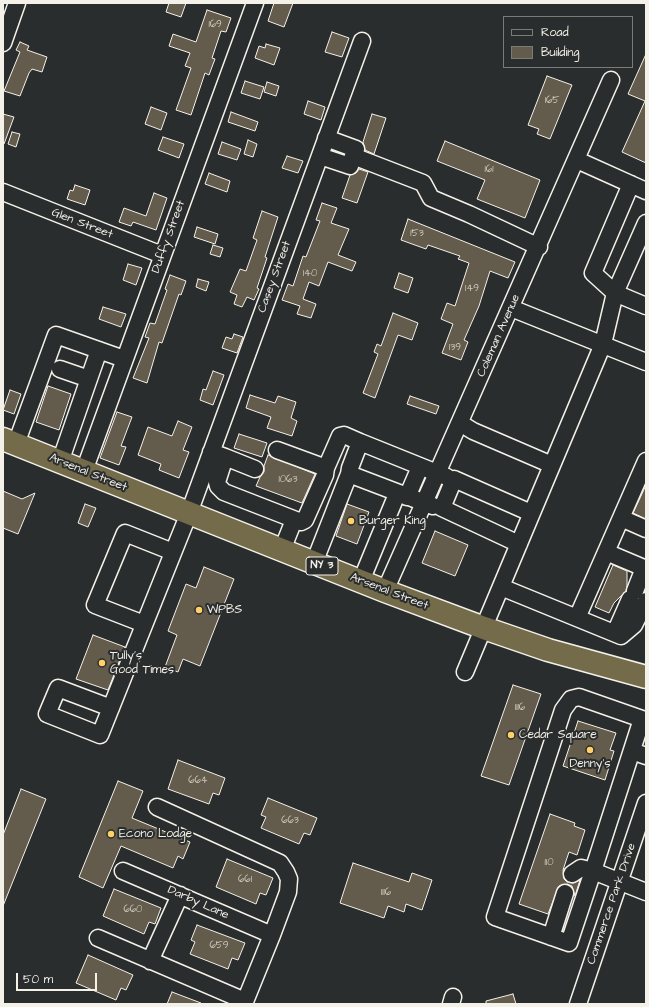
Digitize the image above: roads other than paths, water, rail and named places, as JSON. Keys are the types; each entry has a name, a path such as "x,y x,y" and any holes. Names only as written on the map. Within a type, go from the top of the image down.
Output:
{"highway":[{"name":"Arsenal Street","path":"10,442 385,591 484,628 548,650 646,677"}],"street":[{"path":"3,43 16,3"},
{"name":"Duffy Street","path":"84,471 255,3"},
{"name":"Casey Street","path":"111,708 188,513 218,455 326,138 362,41"},
{"name":"Coleman Avenue","path":"385,591 539,247 611,80"},
{"path":"320,156 350,166 356,149 326,138"},
{"path":"353,156 423,183 430,198 469,214 539,247"},
{"path":"577,160 646,190"},
{"path":"631,184 593,273 614,293 646,306"},
{"name":"Glen Street","path":"3,192 162,255"},
{"path":"465,672 603,344 614,293 646,223"},
{"path":"511,308 646,362"},
{"path":"10,442 56,335 124,359"},
{"path":"60,462 99,350"},
{"path":"60,369 89,379"},
{"path":"460,423 473,431 552,465"},
{"path":"255,469 218,455 217,482 221,489 301,522 305,520 340,436 344,436 531,513"},
{"path":"314,563 360,442"},
{"path":"277,450 326,468"},
{"path":"577,618 646,461"},
{"path":"361,581 402,496 420,467"},
{"path":"349,474 402,496 424,504 442,508 519,544"},
{"path":"442,508 454,480"},
{"path":"621,518 646,530"},
{"path":"282,550 294,520"},
{"path":"144,624 96,605 125,533 173,552"},
{"path":"501,587 618,634 637,597 645,567 606,552"},
{"path":"579,697 642,719 639,753 593,871 569,943 495,917 563,710 570,699 579,697"},
{"name":"Commerce Park Drive","path":"582,1003 646,803"},
{"path":"98,938 244,1002 288,892 289,879 286,872 280,863 157,807"},
{"path":"572,874 581,868 593,871 646,892"},
{"name":"Darby Lane","path":"123,871 272,935"},
{"path":"551,937 565,893"},
{"path":"150,960 180,895"}],"place":[{"name":"Burger King","path":"351,521"},
{"name":"WPBS","path":"199,610"},
{"name":"Tully's Good Times","path":"102,663"},
{"name":"Cedar Square","path":"511,735"},
{"name":"Denny's","path":"590,750"},
{"name":"Econo Lodge","path":"111,834"}]}
